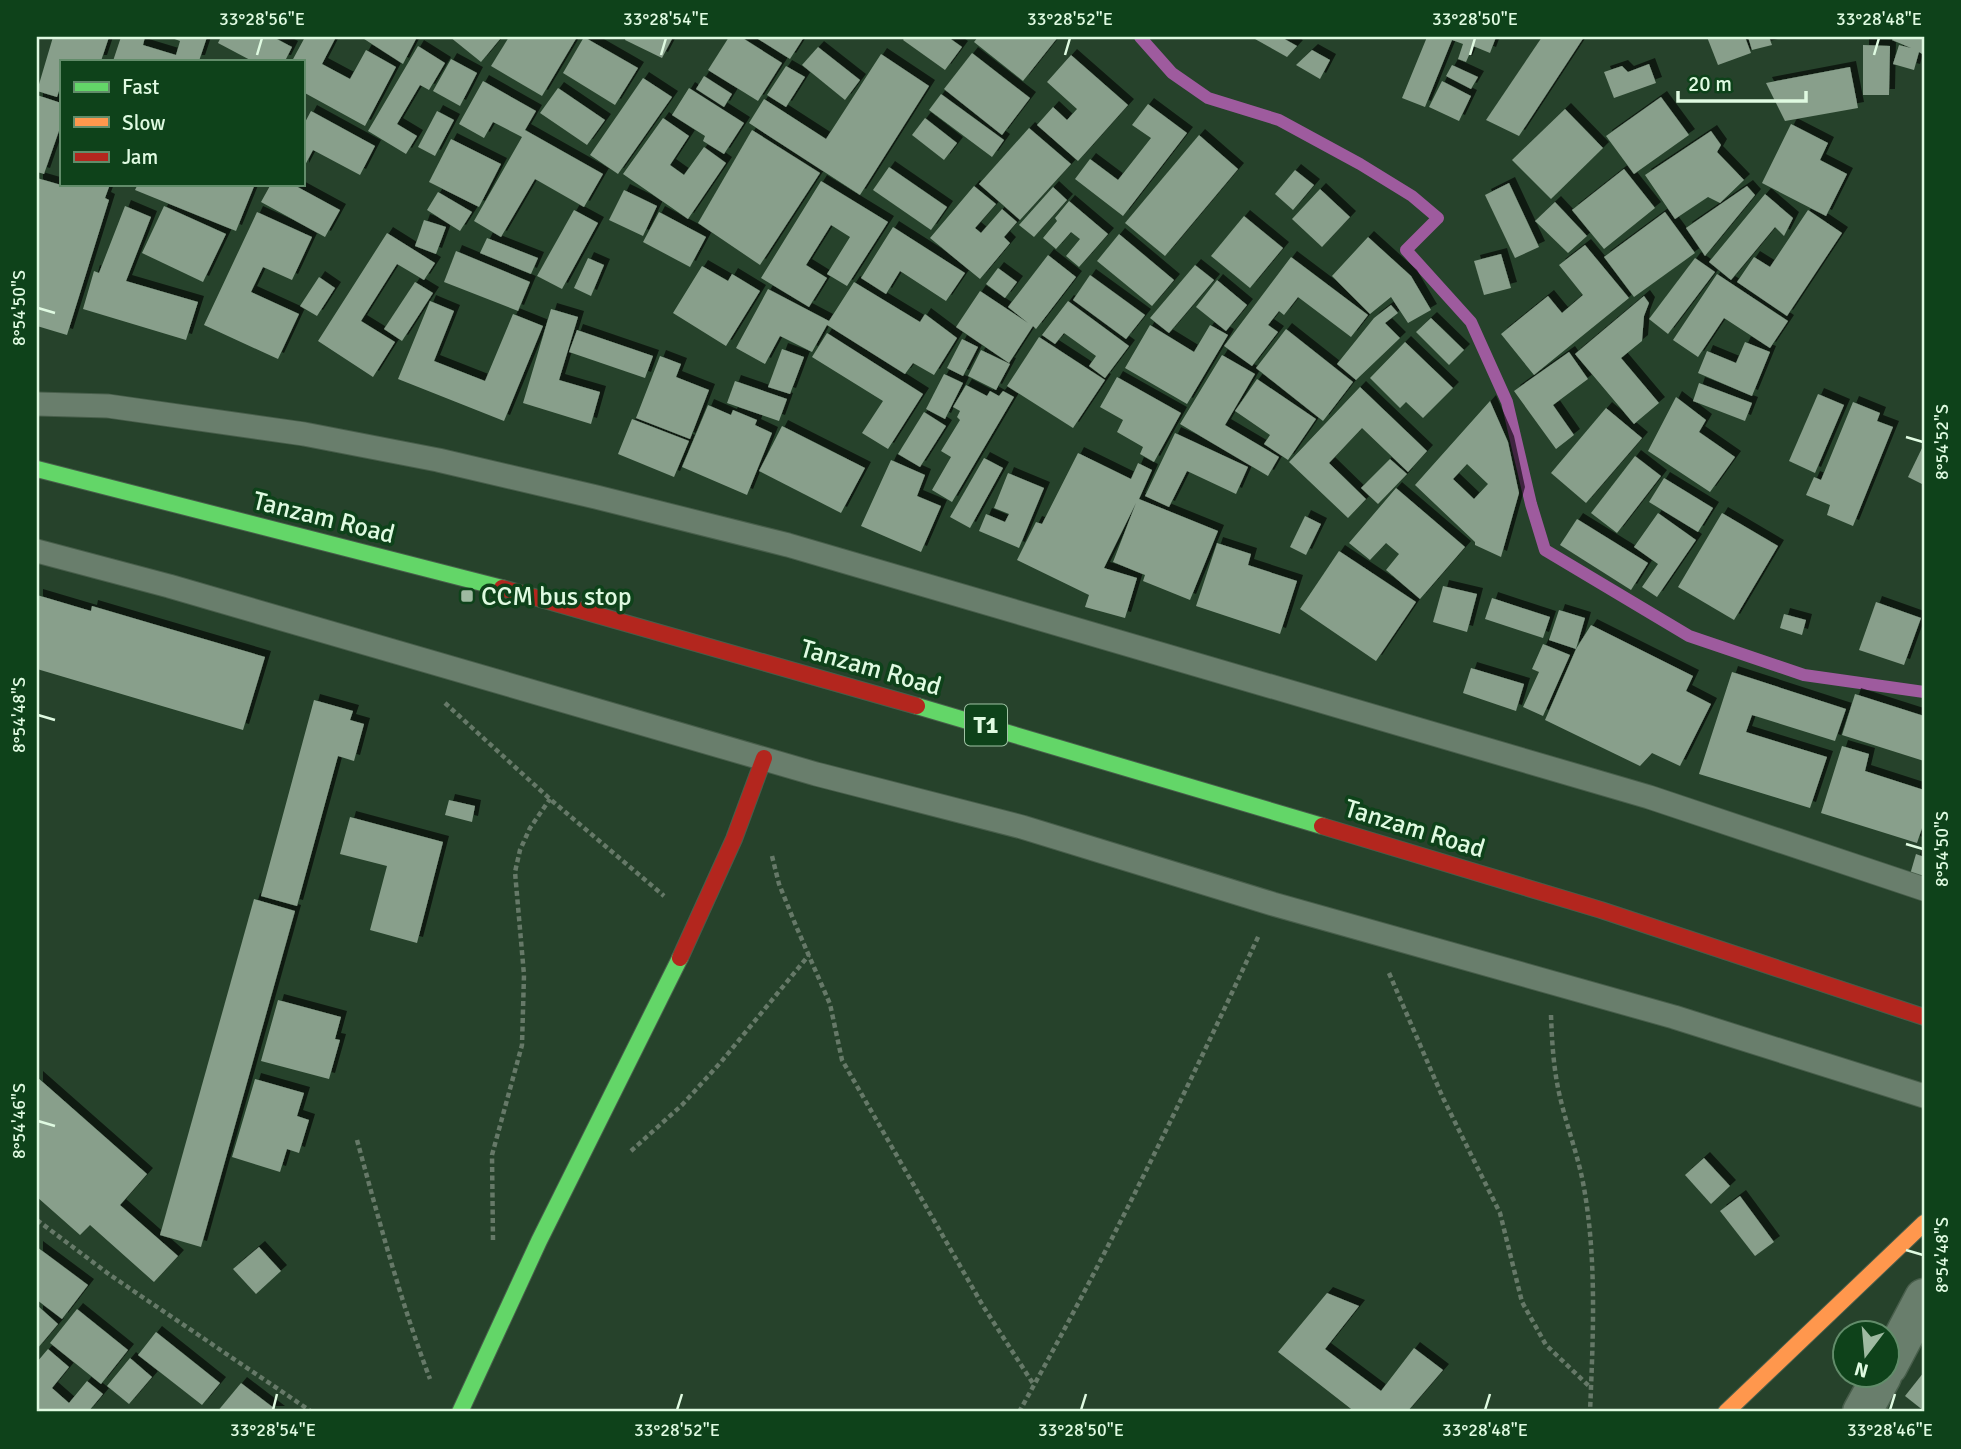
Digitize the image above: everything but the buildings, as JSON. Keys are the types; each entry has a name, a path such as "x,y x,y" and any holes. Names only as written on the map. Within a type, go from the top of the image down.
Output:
{"main road":[{"name":"Tanzam Road","path":"37,469 500,588 1055,745 1601,910 1924,1017"},
{"path":"460,1412 527,1266 723,869 764,758"},
{"path":"1726,1412 1924,1223"}],"street":[{"path":"1902,1340 1924,1298"},
{"path":"1862,1412 1874,1390"}],"lane":[{"path":"37,404 108,406 304,434 438,460 788,545 1649,797 1924,889"},
{"path":"37,551 182,590 816,774 1022,827 1273,904 1550,981 1924,1096"}],"path":[{"path":"437,696 550,799 696,925"},
{"path":"493,1241 492,1155 523,1033 524,975 515,872 520,850 530,828 550,799"},
{"path":"770,848 779,884 834,1016 842,1060 983,1306 1034,1385"},
{"path":"1019,1412 1171,1123 1273,904"},
{"path":"1368,930 1402,1001 1443,1098 1500,1213 1522,1302 1546,1345 1591,1388"},
{"path":"621,1160 682,1105 809,955"},
{"path":"1550,981 1552,1053 1561,1103 1581,1170 1590,1243 1590,1412"},
{"path":"357,1140 408,1322 433,1386"},
{"path":"37,1220 110,1275 312,1412"}],"waterway":[{"path":"1140,37 1172,73 1208,98 1279,120 1412,196 1438,218 1406,250 1471,322 1507,402 1531,504 1545,550 1689,636 1804,675 1924,692"}],"traffic: fast":[{"path":"37,469 502,588"},
{"path":"917,706 1322,826"},
{"path":"460,1412 539,1241 680,958"}],"traffic: slow":[{"path":"1726,1412 1924,1223"}],"traffic: jam":[{"path":"502,588 917,706"},
{"path":"680,958 734,839 764,758"},
{"path":"1322,826 1601,910 1924,1017"}],"place":[{"name":"CCM bus stop","path":"467,596"}]}
